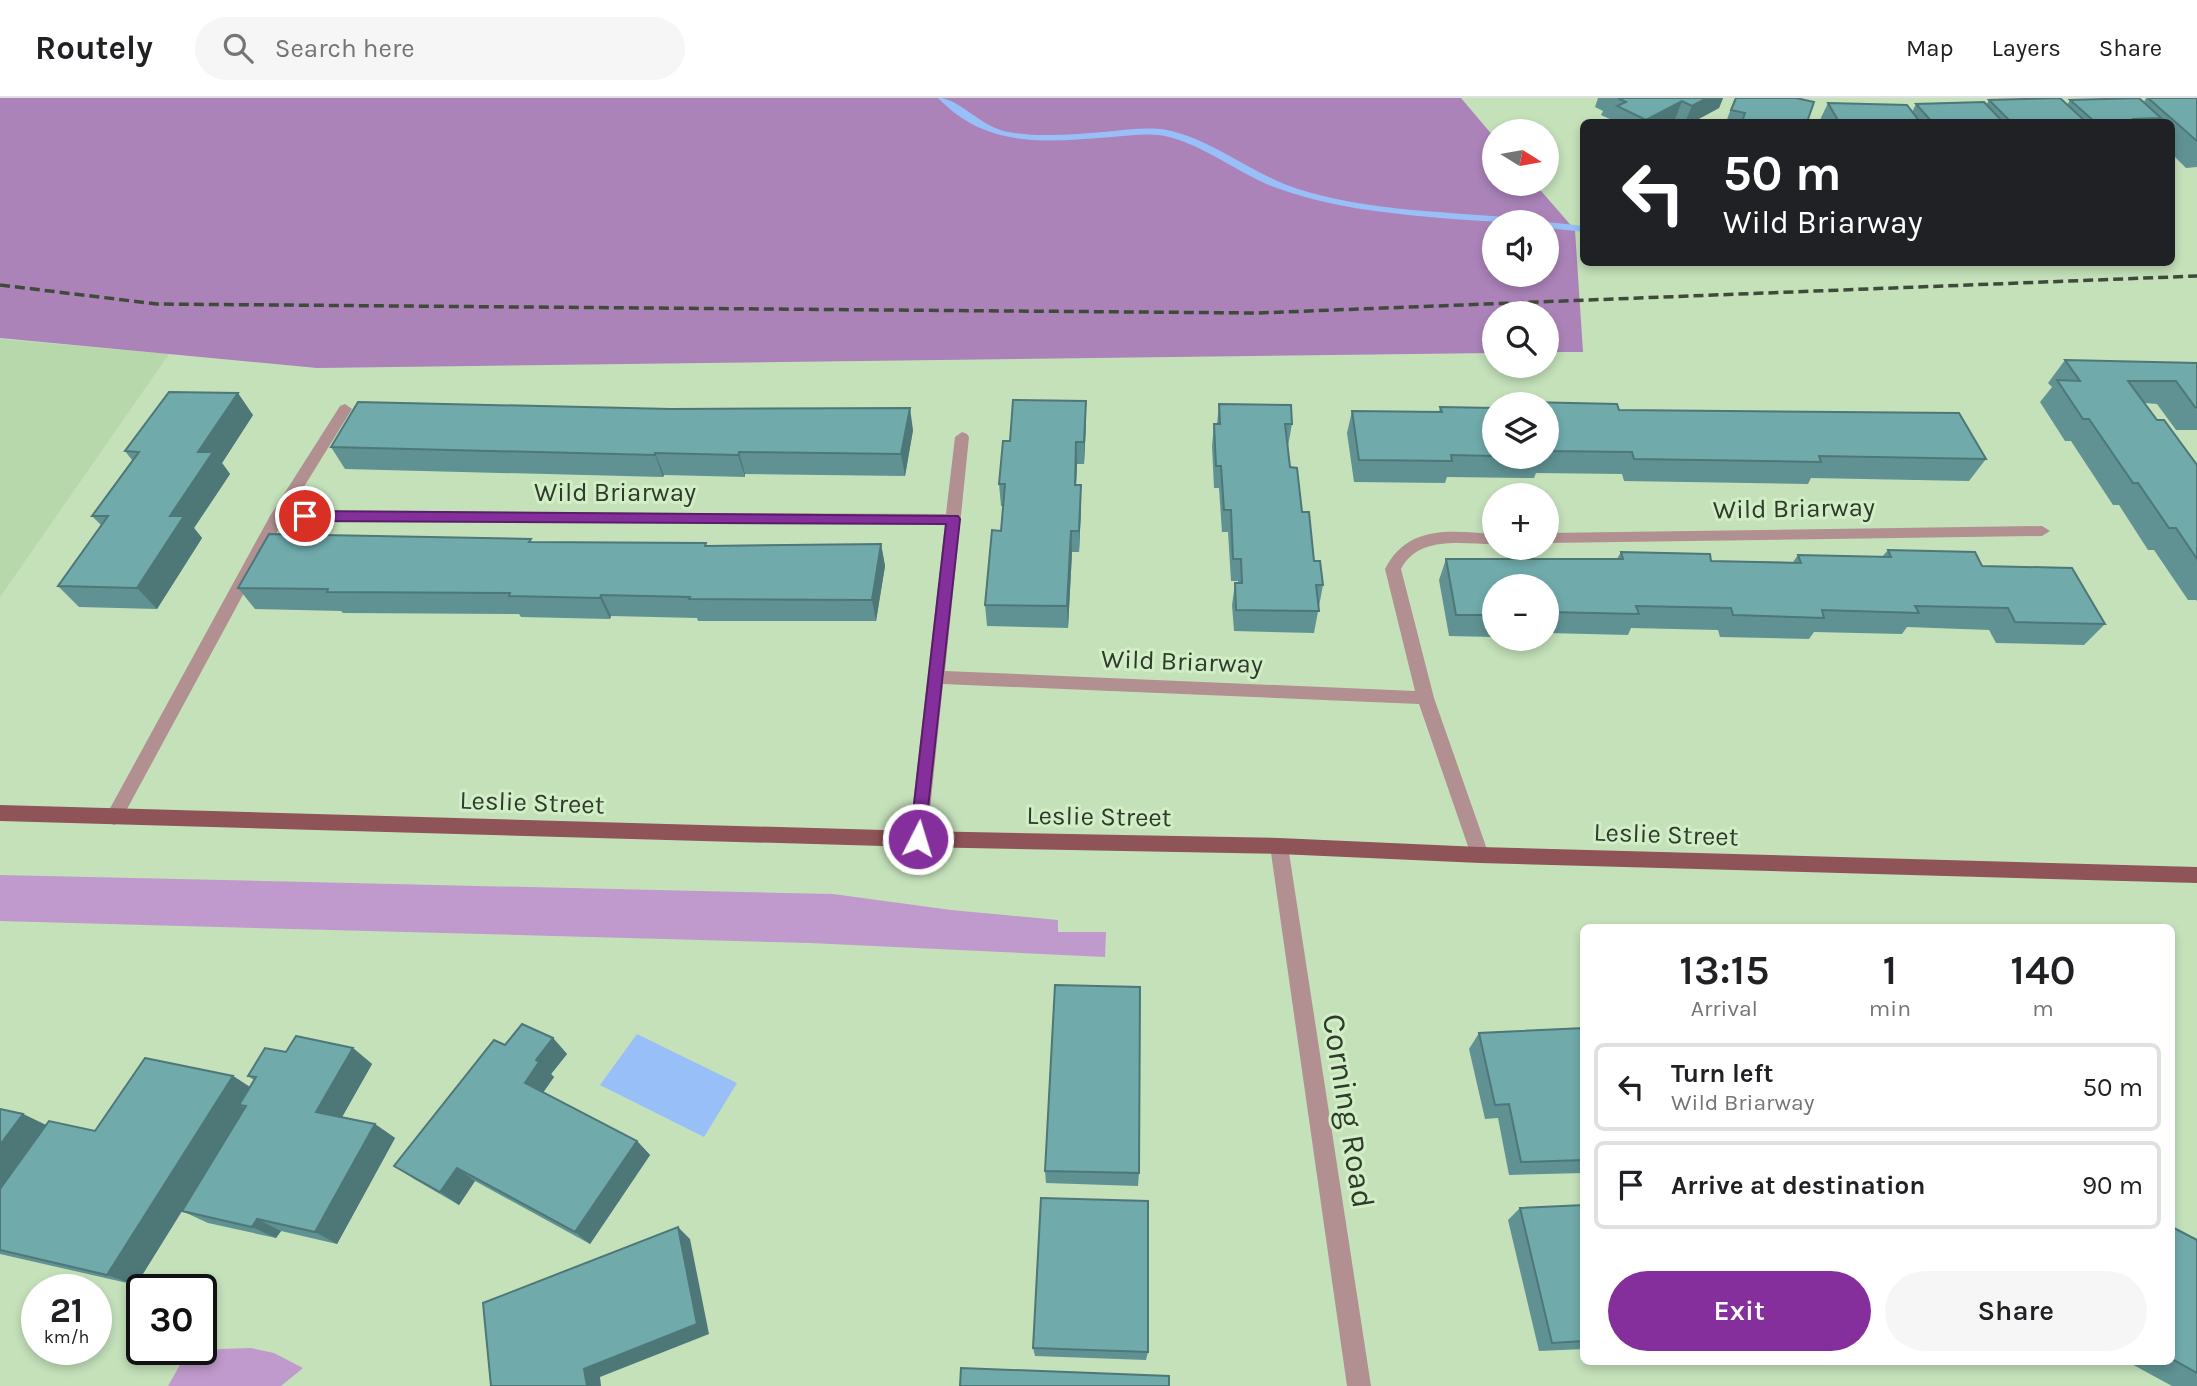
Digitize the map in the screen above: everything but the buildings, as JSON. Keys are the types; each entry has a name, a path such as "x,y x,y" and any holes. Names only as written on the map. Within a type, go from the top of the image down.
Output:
{"main road":[{"name":"Leslie Street","path":"0,813 918,839 1279,846 1480,855 2197,875"}],"street":[{"path":"114,817 278,516 345,409"},
{"path":"918,839 962,437"},
{"name":"Wild Briarway","path":"278,516 953,519"},
{"name":"Wild Briarway","path":"1559,538 2042,531"},
{"path":"1480,855 1425,698 1394,576 1396,558 1407,547 1423,540 1482,538"},
{"name":"Wild Briarway","path":"936,677 1425,698"},
{"name":"Corning Road","path":"1279,846 1359,1386"}],"shaded area":[{"path":"0,98 1461,98 1482,123 1482,196 1545,196 1558,210 1482,210 1482,287 1559,287 1559,212 1575,230 1583,352 1559,352 1559,301 1482,301 1482,353 317,368 0,338"},
{"path":"0,339 169,354 0,597"},
{"path":"0,875 833,894 951,910 1058,920 1058,932 1106,932 1105,957 810,943 0,921"},
{"path":"251,1348 274,1353 303,1368 281,1386 168,1386 180,1365 217,1365 217,1350"}],"water":[{"path":"637,1034 737,1083 704,1137 600,1085"}],"waterway":[{"path":"943,98 979,125 1009,135 1049,138 1154,131 1196,143 1256,176 1311,196 1364,207 1482,218"},
{"path":"1559,226 1580,229"}],"railway":[{"path":"0,285 157,304 1258,313 2197,276"}],"route":[{"path":"305,516 953,519 918,839"}]}
